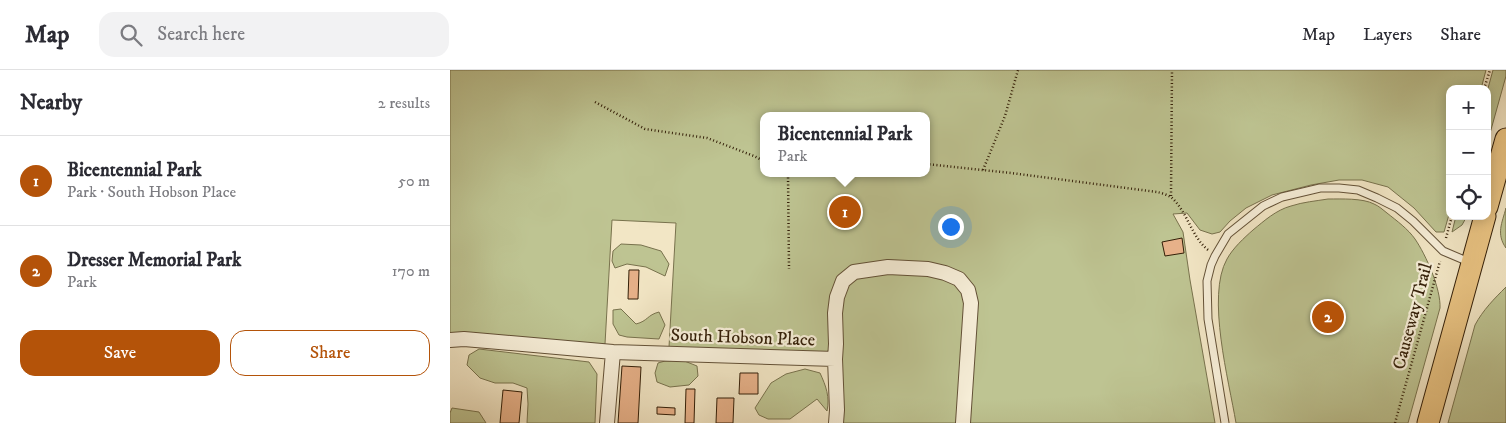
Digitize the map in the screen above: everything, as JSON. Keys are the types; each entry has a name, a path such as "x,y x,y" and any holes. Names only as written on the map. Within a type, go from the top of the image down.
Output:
{"main road":[{"path":"1491,193 1506,139"},
{"path":"1428,423 1484,220"}],"street":[{"name":"South Hobson Place","path":"450,340 464,339 613,352 835,359 835,313 837,297 843,281 854,272 888,267 928,268 959,280 968,290 971,303 963,423"},
{"path":"607,423 613,352"},
{"path":"835,359 836,423"}],"lane":[{"path":"1225,423 1208,319 1207,281 1215,256 1228,234 1263,206 1282,197 1320,188 1358,190 1397,208 1414,221 1443,251 1472,262"}],"path":[{"path":"983,170 1005,116 1018,70"},
{"path":"1170,196 1172,70"},
{"path":"1485,85 1490,70"},
{"path":"595,102 645,129 707,138 760,159"},
{"path":"930,164 1157,192 1170,196 1188,218 1199,242 1215,256"},
{"path":"787,177 789,269"},
{"name":"Causeway Trail","path":"1396,423 1451,220"}],"green space":[{"path":"450,70 1486,70 1482,85 1446,85 1447,220 1444,232 1436,232 1414,208 1388,187 1362,180 1339,180 1272,195 1246,208 1220,232 1212,234 1200,230 1187,213 1173,214 1183,232 1215,423 967,423 974,307 950,269 842,274 835,282 832,296 830,355 669,347 676,223 612,220 605,344 450,336"},
{"path":"1493,70 1506,70 1491,130 1491,85 1489,85"},
{"path":"1328,199 1352,199 1369,202 1379,207 1412,235 1424,254 1432,272 1440,300 1440,308 1408,423 1236,423 1221,339 1219,316 1221,275 1227,259 1246,236 1275,213 1296,205"},
{"path":"1506,208 1506,248 1501,238 1501,233"},
{"path":"1455,220 1465,220 1462,225 1452,232"},
{"path":"621,244 641,245 661,251 669,264 665,276 646,267 627,264 615,268 612,261 613,251"},
{"path":"879,272 924,272 955,283 963,293 966,304 959,423 840,423 842,298 848,286 856,279"},
{"path":"1506,287 1506,423 1448,423 1475,325 1493,300"},
{"path":"621,309 636,324 659,312 665,325 659,339 619,335 613,324 613,310"},
{"path":"479,349 589,362 597,374 595,423 527,423 527,388 513,383 495,383 480,378 467,365 469,355"},
{"path":"682,360 697,366 698,376 689,385 670,387 657,382 655,373 658,363"},
{"path":"805,369 820,373 827,392 827,411 817,399 790,419 768,419 759,415 755,408 771,383 786,374"},
{"path":"452,408 479,412 486,423 450,423"}],"building":[{"path":"1182,238 1184,253 1165,256 1162,242"},
{"path":"629,270 639,270 638,299 628,299"},
{"path":"622,366 641,367 638,423 618,423"},
{"path":"740,373 758,373 758,394 739,394"},
{"path":"686,389 695,389 694,423 685,423"},
{"path":"503,390 522,392 519,423 500,423"},
{"path":"717,398 734,398 733,423 716,423"},
{"path":"657,407 675,408 675,415 657,414"}],"place":[{"name":"Bicentennial Park","path":"845,212"},
{"name":"Dresser Memorial Park","path":"1328,317"}]}
